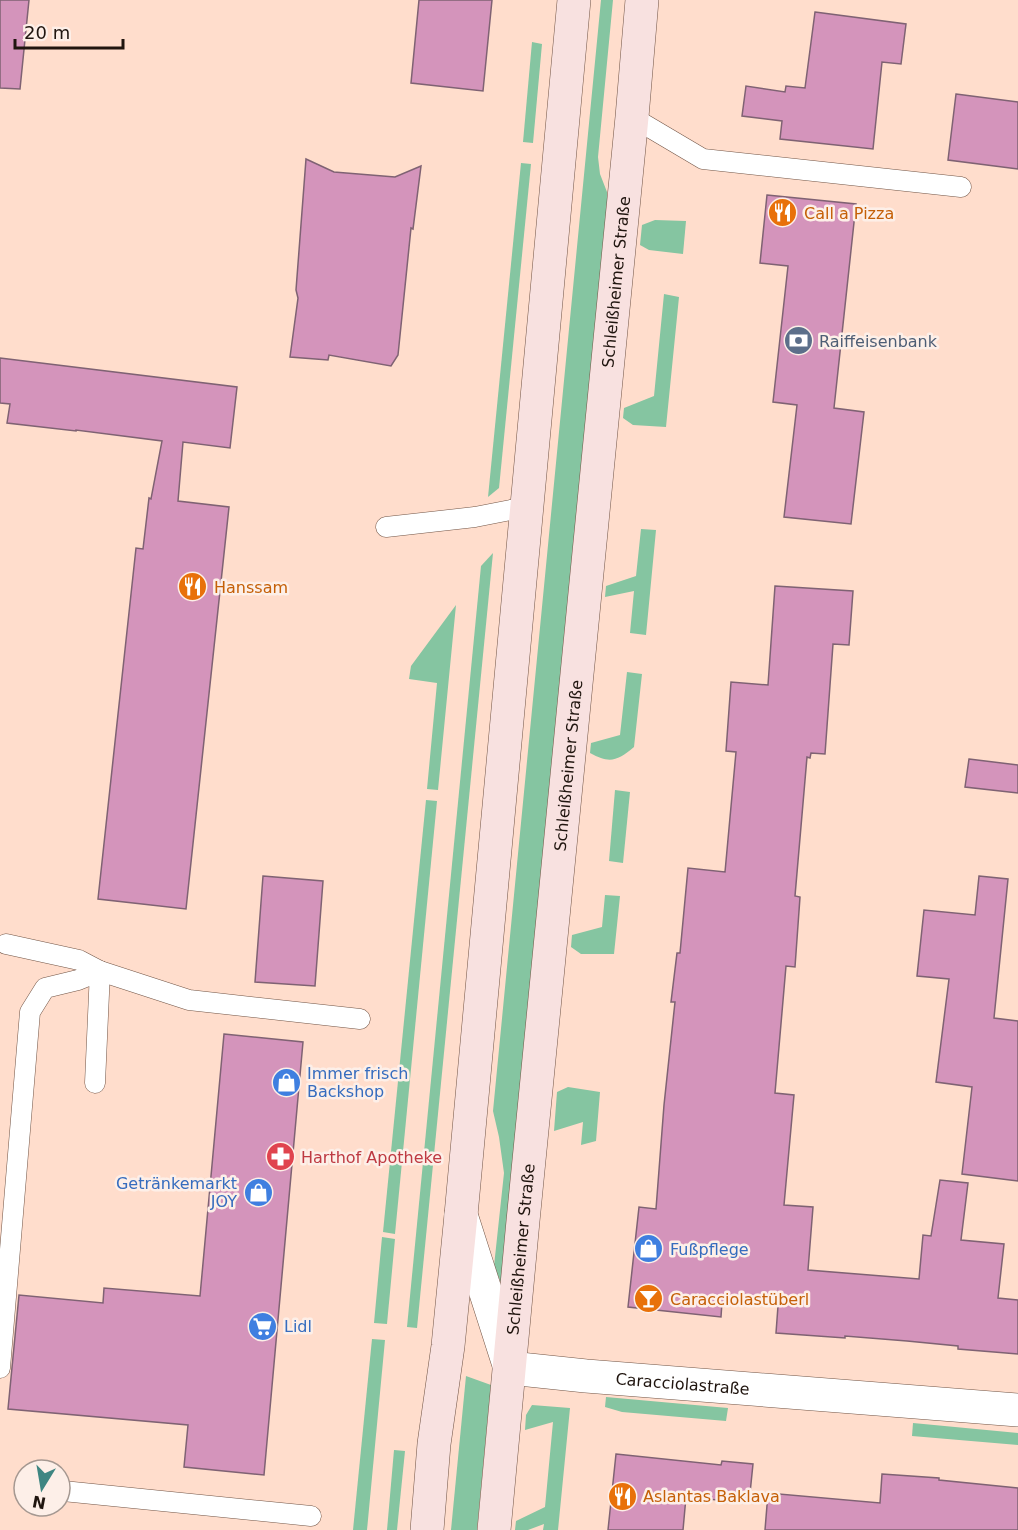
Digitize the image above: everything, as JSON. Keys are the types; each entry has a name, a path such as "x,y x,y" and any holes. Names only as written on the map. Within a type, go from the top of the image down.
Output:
{"main road":[{"path":"427,1530 434,1444 448,1346 461,1215 574,0"},
{"name":"Schleißheimer Straße","path":"494,1530 642,0"}],"street":[{"path":"461,1215 510,1368"},
{"name":"Caracciolastraße","path":"510,1368 1018,1410"}],"lane":[{"path":"632,117 704,159 962,188"},
{"path":"386,527 475,517 526,507"},
{"path":"6,944 79,960 100,971 189,1000 360,1019"},
{"path":"95,1083 100,971"},
{"path":"0,1368 30,1012 45,988 78,980 100,971"},
{"path":"72,1492 312,1516"}],"green space":[{"path":"601,0 613,0 598,157 600,174 607,192 607,209 501,1283 494,1266 504,1173 493,1111"},
{"path":"532,42 542,44 533,143 523,142"},
{"path":"521,163 531,164 499,488 488,497"},
{"path":"655,220 686,221 683,254 649,250 640,245 642,225"},
{"path":"664,294 679,297 666,427 633,425 623,418 624,408 654,396"},
{"path":"641,529 656,530 646,635 630,633 634,591 605,597 606,586 636,576"},
{"path":"493,553 417,1328 407,1327 481,566"},
{"path":"456,605 438,790 427,789 437,683 409,679 411,666"},
{"path":"627,672 642,674 634,747 618,758 603,759 590,753 591,743 620,735"},
{"path":"615,790 630,792 623,863 609,861"},
{"path":"426,800 437,801 395,1234 383,1232"},
{"path":"605,895 620,896 614,954 581,954 571,947 572,935 602,927"},
{"path":"568,1087 600,1092 596,1141 581,1145 583,1122 554,1131 557,1092"},
{"path":"382,1237 395,1239 387,1324 374,1323"},
{"path":"372,1339 385,1340 367,1530 353,1530"},
{"path":"466,1376 491,1385 477,1530 451,1530"},
{"path":"606,1397 728,1408 726,1421 622,1412 605,1407"},
{"path":"532,1405 570,1408 558,1530 543,1530 544,1524 528,1530 515,1530 516,1521 545,1507 553,1422 525,1430 526,1415"},
{"path":"913,1423 1018,1433 1018,1445 912,1436"},
{"path":"394,1450 405,1451 397,1530 387,1530"}],"building":[{"path":"0,0 29,0 20,89 0,88"},
{"path":"419,0 492,0 483,91 411,83"},
{"path":"815,12 906,24 901,64 882,62 873,149 780,139 782,121 742,116 746,86 785,92 786,86 805,88"},
{"path":"956,94 1018,102 1018,169 948,160"},
{"path":"306,159 334,172 395,177 421,166 413,229 411,228 398,355 391,366 329,355 328,360 290,357 298,298 296,290"},
{"path":"767,195 856,204 834,408 864,412 851,524 784,517 797,405 773,402 788,266 760,263"},
{"path":"0,358 237,387 230,448 183,442 178,501 229,507 186,909 98,899 136,548 143,549 149,498 151,499 162,441 7,423 10,404 0,403"},
{"path":"775,586 853,591 849,645 833,644 825,754 811,753 810,758 807,757 795,896 800,897 795,967 786,966 775,1093 794,1095 784,1205 813,1207 808,1270 919,1279 923,1235 931,1236 940,1180 968,1183 961,1240 1004,1244 998,1298 1018,1300 1018,1354 958,1349 958,1346 907,1341 776,1333 778,1306 722,1302 721,1317 628,1307 639,1207 656,1209 675,1002 671,1002 677,953 680,953 688,868 725,872 736,752 726,751 731,682 768,685"},
{"path":"969,759 1018,765 1018,793 965,787"},
{"path":"263,876 323,881 315,986 255,982"},
{"path":"979,876 1008,879 994,1018 1018,1021 1018,1181 962,1174 972,1087 936,1082 949,979 917,976 924,910 975,915"},
{"path":"224,1034 303,1042 264,1475 184,1467 188,1425 8,1409 19,1295 103,1303 104,1288 200,1296"},
{"path":"616,1454 721,1465 722,1461 753,1464 749,1503 686,1497 683,1530 608,1530"},
{"path":"882,1474 939,1478 939,1480 1018,1488 1018,1530 765,1530 768,1493 880,1503"}],"place":[{"name":"Call a Pizza","path":"783,213"},
{"name":"Raiffeisenbank","path":"798,341"},
{"name":"Hanssam","path":"193,587"},
{"name":"Immer frisch Backshop","path":"286,1082"},
{"name":"Harthof Apotheke","path":"280,1157"},
{"name":"Getränkemarkt JOY","path":"258,1192"},
{"name":"Fußpflege","path":"649,1249"},
{"name":"Caracciolastüberl","path":"649,1299"},
{"name":"Lidl","path":"263,1326"},
{"name":"Aslantas Baklava","path":"622,1496"}]}
